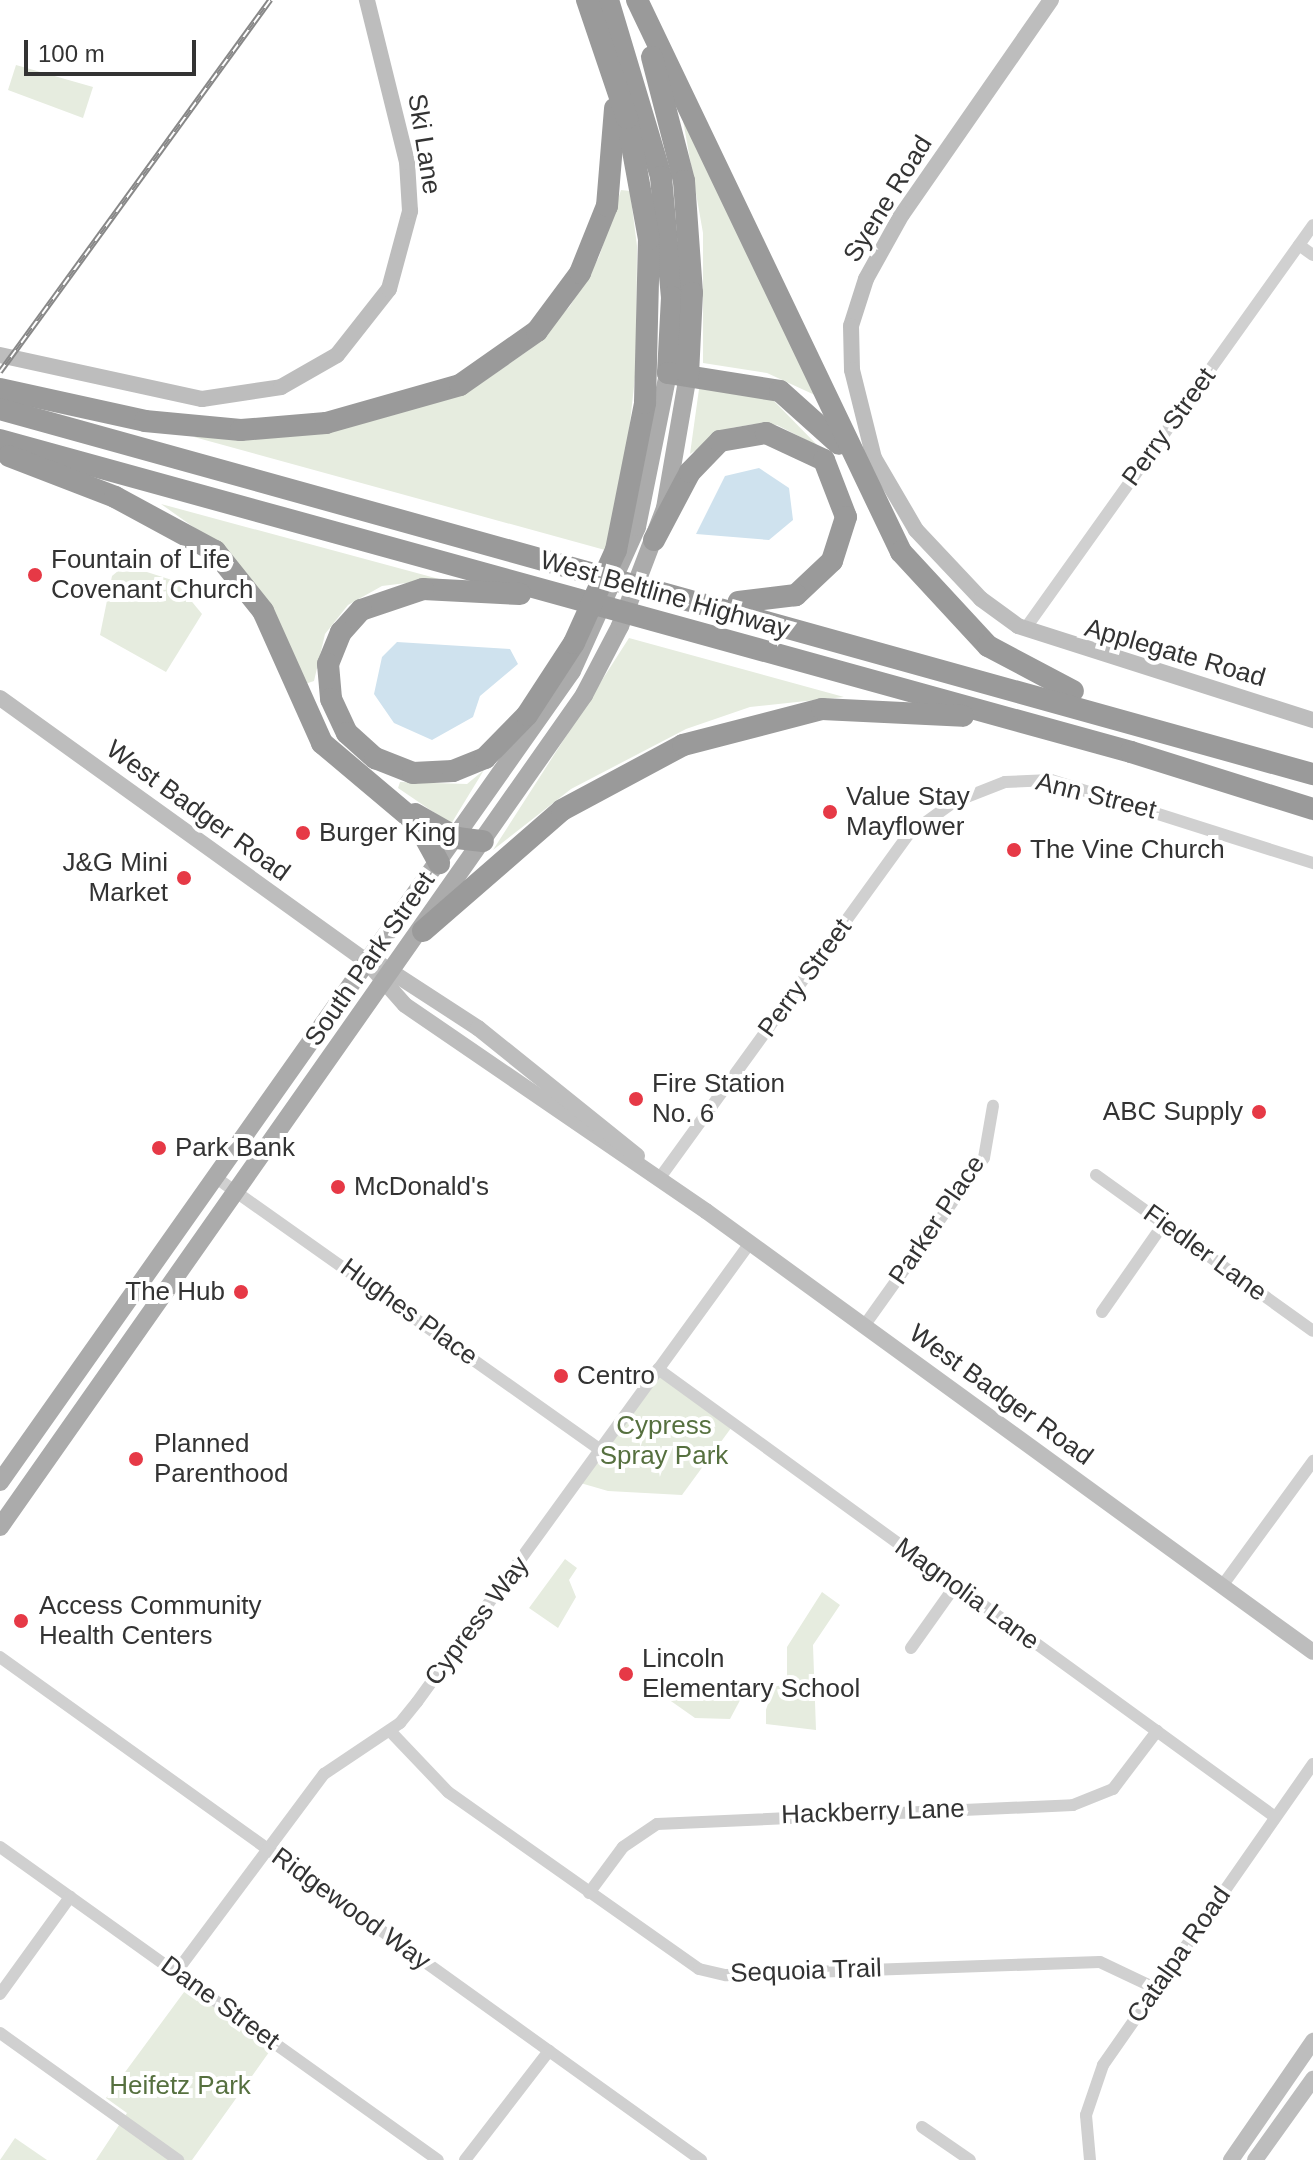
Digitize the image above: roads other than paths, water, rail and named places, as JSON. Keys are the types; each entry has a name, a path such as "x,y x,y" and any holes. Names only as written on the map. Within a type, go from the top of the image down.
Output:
{"highway":[{"path":"569,598 439,589 375,602 350,621 332,650 328,687 340,721 364,750 399,768 437,773 469,766 505,742 589,616 635,482 650,354 649,239 615,78 587,0"},
{"path":"608,0 631,59 661,177 678,374"},
{"path":"629,0 656,65 684,181 692,293 678,374"},
{"path":"637,0 862,473 912,568 1002,656 1053,683 1309,773"},
{"path":"3,400 145,421 241,430 326,423 460,385 537,331 587,258 613,174 615,78"},
{"path":"678,374 756,383 801,403 862,473"},
{"name":"West Beltline Highway","path":"3,400 1309,773"},
{"path":"654,540 690,472 720,441 766,433 824,460 846,517 823,573 777,602 710,602"},
{"name":"West Beltline Highway","path":"0,440 1008,718 1313,809"},
{"path":"0,452 115,497 215,551 263,611 322,743 393,802 432,843 439,863"},
{"path":"423,931 499,858 604,784 738,728 843,708 1008,718"},
{"path":"393,802 457,838 483,841"}],"main road":[{"name":"South Park Street","path":"0,1527 423,931 596,675 654,540 678,374"},
{"name":"South Park Street","path":"1,1477 457,838 594,631 650,481 678,374"}],"street":[{"name":"Ski Lane","path":"0,355 163,395 234,397 281,387 323,366 364,327 400,265 410,211 407,162 367,0"},
{"name":"Syene Road","path":"1025,629 948,567 889,486 859,413 851,326 866,279 902,214 1051,0"},
{"name":"Perry Street","path":"1025,629 1313,225"},
{"path":"1299,245 1313,255"},
{"name":"Applegate Road","path":"1025,629 1313,720"},
{"name":"West Badger Road","path":"0,698 390,978 659,1179 1313,1652"},
{"name":"Ann Street","path":"969,795 1015,780 1051,780 1313,863"},
{"name":"Perry Street","path":"659,1179 908,835 969,795"},
{"name":"West Badger Road","path":"390,978 501,1045 659,1179"},
{"name":"Parker Place","path":"864,1326 984,1158 993,1106"},
{"name":"Fiedler Lane","path":"1096,1175 1313,1331"},
{"name":"Hughes Place","path":"215,1177 600,1450"},
{"path":"1102,1312 1164,1223"},
{"name":"Cypress Way","path":"177,1971 324,1774 390,1731 750,1243"},
{"name":"Magnolia Lane","path":"658,1369 1275,1817"},
{"path":"1222,1586 1313,1461"},
{"path":"1,1477 24,1493"},
{"path":"911,1648 955,1586"},
{"name":"Ridgewood Way","path":"0,1657 701,2160"},
{"name":"Sequoia Trail","path":"390,1731 441,1786 685,1962 726,1975 1100,1962 1155,1988"},
{"name":"Hackberry Lane","path":"589,1893 623,1847 657,1824 1073,1805 1113,1789 1157,1731"},
{"name":"Catalpa Road","path":"1090,2160 1091,2090 1155,1988 1313,1764"},
{"name":"Dane Street","path":"0,1847 438,2160"},
{"path":"0,1994 70,1897"},
{"path":"0,2033 178,2160"},
{"path":"1231,2160 1313,2041"},
{"path":"465,2160 549,2051"},
{"path":"1255,2160 1313,2079"},
{"path":"922,2127 970,2160"}],"water":[{"path":"759,468 789,488 793,520 769,540 696,534 725,476"},
{"path":"397,642 510,649 518,664 480,696 473,717 432,740 394,723 374,694 382,657"}],"railway":[{"path":"0,372 270,0"}],"place":[{"name":"Fountain of Life Covenant Church","path":"35,575"},
{"name":"Value Stay Mayflower","path":"830,812"},
{"name":"Burger King","path":"303,833"},
{"name":"The Vine Church","path":"1014,850"},
{"name":"J&G Mini Market","path":"184,878"},
{"name":"Fire Station No. 6","path":"636,1099"},
{"name":"ABC Supply","path":"1259,1112"},
{"name":"Park Bank","path":"159,1148"},
{"name":"McDonald's","path":"338,1187"},
{"name":"The Hub","path":"241,1292"},
{"name":"Centro","path":"561,1376"},
{"name":"Planned Parenthood","path":"136,1459"},
{"name":"Access Community Health Centers","path":"21,1621"},
{"name":"Lincoln Elementary School","path":"626,1674"}],"park label":[{"name":"Cypress Spray Park","path":"664,1441"},
{"name":"Heifetz Park","path":"180,2086"}]}
